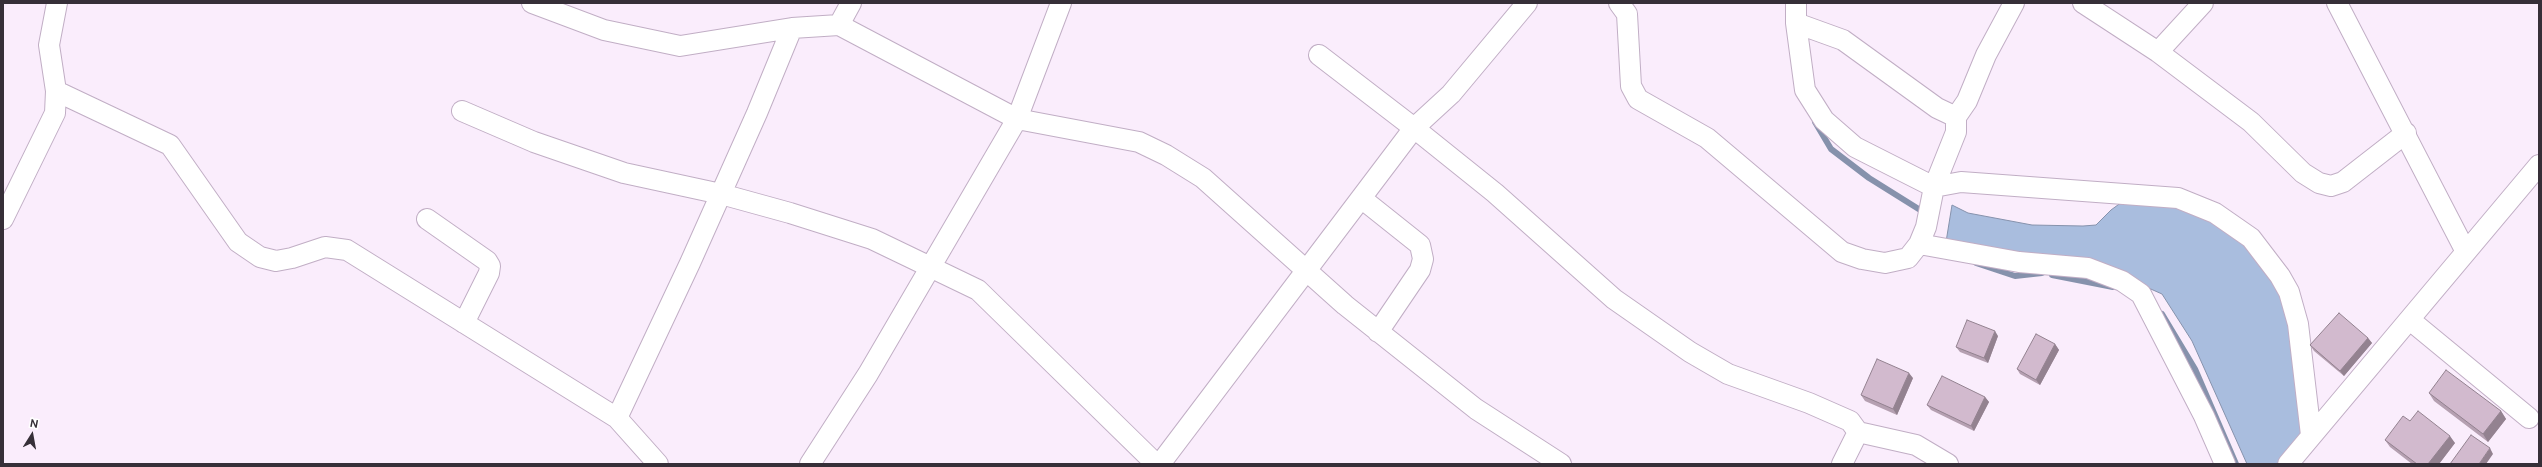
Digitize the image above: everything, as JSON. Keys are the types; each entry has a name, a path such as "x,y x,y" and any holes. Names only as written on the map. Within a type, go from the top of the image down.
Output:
{"street":[{"path":"3,219 47,133 55,113 56,91 49,45 57,3"},
{"path":"532,3 604,30 680,46 792,28 839,25 1017,119 1139,142 1166,155 1203,178 1306,272 1378,332 1476,409 1561,464"},
{"path":"839,25 851,3"},
{"path":"1160,464 1414,128 1451,94 1527,3"},
{"path":"1619,3 1627,14 1631,86 1638,99 1707,138 1842,252 1862,259 1885,263 1908,258 1919,244 1926,227 1934,187 1956,132 1956,116 1967,101 1986,55 2014,3"},
{"path":"1796,3 1796,23 1805,90 1824,120 1855,147 1934,187 1961,182 2178,198 2215,213 2251,238 2280,276 2289,292 2298,324 2311,435"},
{"path":"2083,3 2158,52 2251,122 2303,173 2319,183 2331,186 2342,182 2406,133"},
{"path":"2158,52 2203,3"},
{"path":"2337,3 2406,133 2466,252"},
{"path":"810,464 868,374 932,269 1017,119 1057,4"},
{"path":"1796,23 1843,40 1937,108 1956,116"},
{"path":"617,418 721,194 792,28"},
{"path":"1319,55 1495,193 1614,299 1684,347 1728,374 1809,403 1850,421 1858,432 1916,445 1948,464"},
{"path":"56,91 170,145 238,242 260,258 276,261 292,258 325,247 347,250 617,418 658,464"},
{"path":"462,112 534,142 624,173 721,194 790,213 872,239 978,290 1156,464"},
{"path":"2288,464 2539,165"},
{"path":"1361,198 1420,246 1423,259 1420,270 1378,332"},
{"path":"427,219 487,261 490,266 489,273 464,323"},
{"path":"1919,244 2019,262 2088,268 2122,281 2141,294 2178,363 2226,464"},
{"path":"2410,320 2528,418"},
{"path":"1842,464 1858,432"}],"water":[{"path":"2122,202 2174,205 2218,225 2240,241 2267,271 2286,305 2308,439 2288,464 2247,464 2192,341 2162,294 2135,282 1946,242 1952,205 1968,213 2032,225 2083,226 2096,225 2111,210"}],"building":[{"path":"2339,313 2368,338 2340,371 2310,345"},
{"path":"1967,320 1995,331 1984,358 1956,347"},
{"path":"2036,334 2055,344 2036,380 2017,369"},
{"path":"1877,359 1909,373 1893,409 1861,395"},
{"path":"2446,370 2501,411 2483,434 2429,393"},
{"path":"1942,376 1985,397 1971,426 1927,405"},
{"path":"2418,411 2450,436 2428,464 2417,464 2385,440 2403,416 2410,421"},
{"path":"2471,435 2490,448 2479,464 2450,464"}],"waterway":[{"path":"1815,122 1831,149 1869,178 1925,213"},
{"path":"1976,263 2015,276 2042,273"},
{"path":"2052,275 2113,287"},
{"path":"2162,314 2195,369 2236,464"}]}
